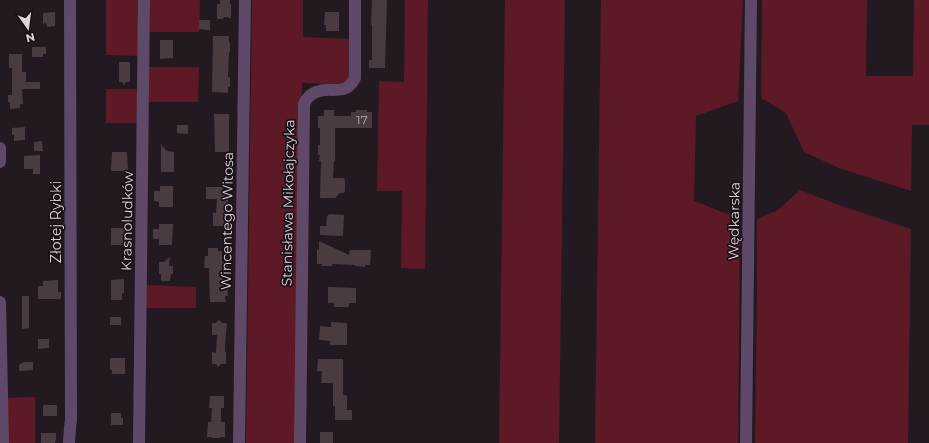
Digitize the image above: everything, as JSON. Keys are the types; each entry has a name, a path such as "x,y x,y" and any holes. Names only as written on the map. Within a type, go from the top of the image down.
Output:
{"street":[{"name":"Złotej Rybki","path":"69,443 71,420 70,0"},
{"name":"Krasnoludków","path":"139,443 144,0"},
{"name":"Wincentego Witosa","path":"239,443 245,0"},
{"name":"Stanisława Mikołajczyka","path":"300,443 304,104 306,99 315,92 344,89 348,87 355,78 355,0"},
{"name":"Wędkarska","path":"746,443 751,0"},
{"path":"0,148 0,162"},
{"path":"0,302 3,443"}],"shaded area":[{"path":"106,0 142,0 141,56 106,55"},
{"path":"148,0 200,0 199,32 148,32"},
{"path":"252,0 303,0 303,37 350,39 349,80 344,84 302,83 297,443 246,443"},
{"path":"405,0 428,0 425,269 401,268 402,191 377,191 379,81 404,82"},
{"path":"505,0 565,0 559,443 499,443"},
{"path":"601,0 743,0 738,101 696,116 694,201 740,219 738,443 595,443"},
{"path":"762,0 867,0 866,76 913,76 914,0 929,0 929,125 912,125 911,191 839,168 804,152 786,113 761,98"},
{"path":"146,67 199,67 198,102 147,102"},
{"path":"106,89 138,89 137,123 106,123"},
{"path":"800,190 839,205 911,229 908,443 755,443 757,219 778,210"},
{"path":"144,285 196,287 196,308 144,308"},
{"path":"35,397 35,443 5,443 4,398"}],"building":[{"path":"220,0 230,0 231,18 224,17 223,19 217,19 217,4 220,4"},
{"path":"372,0 387,0 385,68 369,68 369,60 372,60"},
{"path":"55,12 55,26 47,27 46,23 43,24 43,13"},
{"path":"325,12 339,12 339,31 326,31 326,25 324,25"},
{"path":"199,20 210,20 210,30 199,29"},
{"path":"213,36 229,36 230,52 228,77 230,77 230,87 228,87 228,93 212,92"},
{"path":"160,40 173,40 173,58 160,59"},
{"path":"32,47 46,47 46,54 43,54 43,57 32,57"},
{"path":"9,54 22,54 22,72 26,72 26,82 40,82 40,89 22,89 23,104 20,104 20,108 10,109 10,102 8,102 8,95 12,95 12,68 9,68"},
{"path":"119,62 130,62 130,82 126,82 124,85 122,82 119,82"},
{"path":"324,110 334,110 334,116 351,116 351,112 356,112 356,110 367,110 367,112 372,112 372,128 335,128 335,161 333,178 343,178 345,180 345,191 340,193 335,198 320,198 321,161 319,161 320,155 318,155 318,145 320,145 320,128 318,128 318,116 324,116"},
{"path":"214,114 229,114 229,152 215,152"},
{"path":"177,125 188,125 188,134 177,133"},
{"path":"25,127 25,140 14,141 12,128"},
{"path":"42,141 43,151 34,151 34,142"},
{"path":"161,145 167,151 174,152 174,172 161,172"},
{"path":"112,152 127,152 128,171 111,171"},
{"path":"40,155 40,174 33,174 33,169 24,169 24,156"},
{"path":"160,186 173,186 173,207 159,207 159,202 154,201 154,191 160,191"},
{"path":"206,187 223,187 223,191 228,191 228,214 226,214 226,226 213,226 213,213 216,213 217,199 206,199"},
{"path":"329,214 344,215 343,236 320,235 320,226 326,226 327,217"},
{"path":"159,224 173,224 172,245 159,245 159,239 153,239 153,229 159,229"},
{"path":"111,228 125,228 125,245 111,245"},
{"path":"319,241 349,255 350,250 371,250 370,265 365,265 365,267 332,264 332,266 322,266 322,264 317,264 317,249 319,250"},
{"path":"208,248 218,248 218,251 222,251 222,262 228,262 228,270 225,270 225,286 227,286 228,296 225,296 226,302 210,302 209,268 204,268 205,256 208,256"},
{"path":"170,257 169,266 173,266 173,274 171,274 170,281 161,281 161,274 159,274 159,262 164,262"},
{"path":"124,279 124,293 122,293 122,300 111,300 111,280"},
{"path":"58,280 58,292 61,292 61,299 38,299 38,286 43,286 43,281"},
{"path":"328,287 356,288 356,303 349,303 349,307 334,307 334,303 328,303"},
{"path":"22,296 29,296 29,328 22,329"},
{"path":"110,317 121,317 121,325 110,325"},
{"path":"219,320 222,323 227,323 225,344 226,364 221,364 218,367 216,364 212,364 212,352 216,353 217,335 212,335 212,323 216,323"},
{"path":"331,322 347,323 347,345 330,345 330,341 319,340 320,326 331,327"},
{"path":"38,339 49,339 49,348 38,349"},
{"path":"110,358 125,358 125,374 112,374 112,370 110,370"},
{"path":"318,359 343,359 343,395 347,395 347,410 352,410 352,420 335,420 335,406 333,406 333,383 321,383 322,371 317,371"},
{"path":"24,362 33,362 33,370 19,371 19,365"},
{"path":"210,396 224,396 224,408 221,408 221,422 225,422 225,437 207,437 208,422 211,422 212,408 209,408"},
{"path":"43,405 57,405 57,416 43,416"},
{"path":"111,413 121,413 123,425 111,425"},
{"path":"320,432 333,432 333,443 320,443"},
{"path":"41,433 56,433 55,443 41,443"}]}
